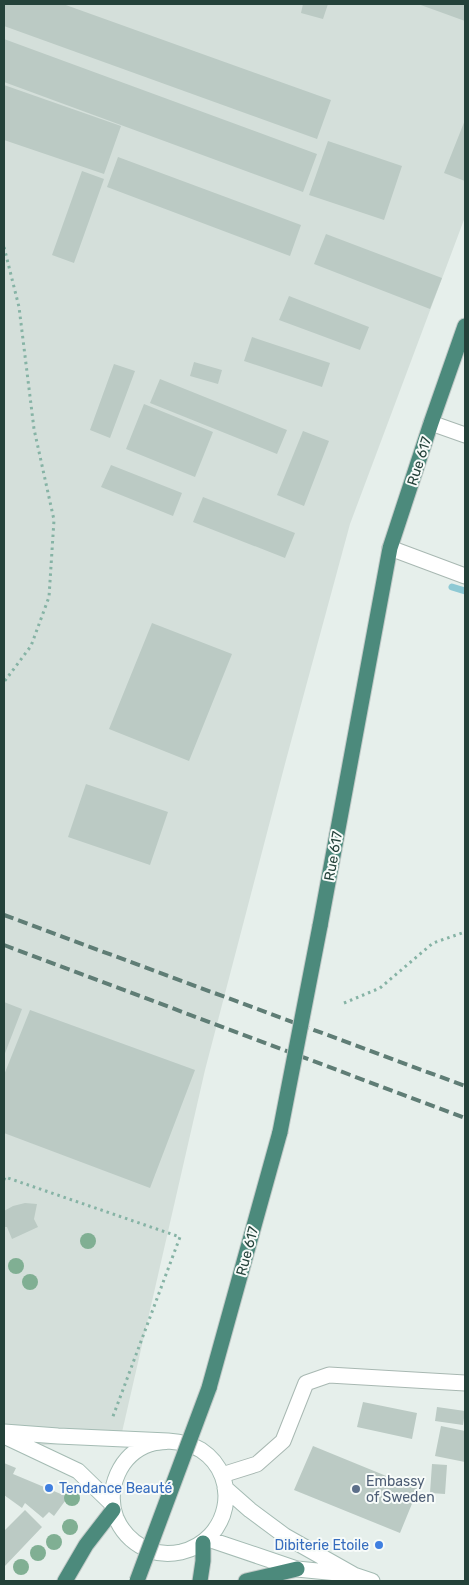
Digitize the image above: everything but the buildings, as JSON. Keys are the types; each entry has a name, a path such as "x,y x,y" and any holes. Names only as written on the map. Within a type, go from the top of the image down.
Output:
{"highway":[{"name":"Rue 617","path":"137,1581 209,1388 280,1132 390,548 465,326"},
{"path":"65,1581 86,1544 113,1507"},
{"path":"200,1581 205,1541"},
{"path":"246,1581 297,1569"}],"main road":[{"path":"431,423 465,435"},
{"path":"390,548 465,576"},
{"path":"224,1482 257,1464 283,1441 306,1383 329,1375 465,1384"},
{"path":"4,1434 168,1440 185,1443 200,1450 213,1461 224,1482 250,1510 285,1536 354,1575 372,1581"},
{"path":"4,1434 78,1471 113,1507"},
{"path":"168,1440 150,1444 133,1453 121,1467 113,1485 113,1507 120,1525 129,1538 142,1547 157,1553 173,1554 189,1550 205,1541 217,1528 223,1516 226,1502 224,1482"},
{"path":"205,1541 297,1569 354,1575"}],"path":[{"path":"4,247 19,307 34,429 54,520 49,597 31,646 4,682"},
{"path":"344,1003 380,988 433,943 465,932"},
{"path":"4,1180 5,1177 180,1237 105,1438"}],"shaded area":[{"path":"4,4 465,4 465,217 350,524 205,1070 120,1441 43,1445 4,1427"}],"waterway":[{"path":"452,587 465,591"}],"railway":[{"path":"4,915 465,1086"},
{"path":"4,945 465,1118"}],"place":[{"name":"Tendance Beauté","path":"49,1488"},
{"name":"Embassy of Sweden","path":"356,1489"},
{"name":"Dibiterie Etoile","path":"379,1545"}]}
